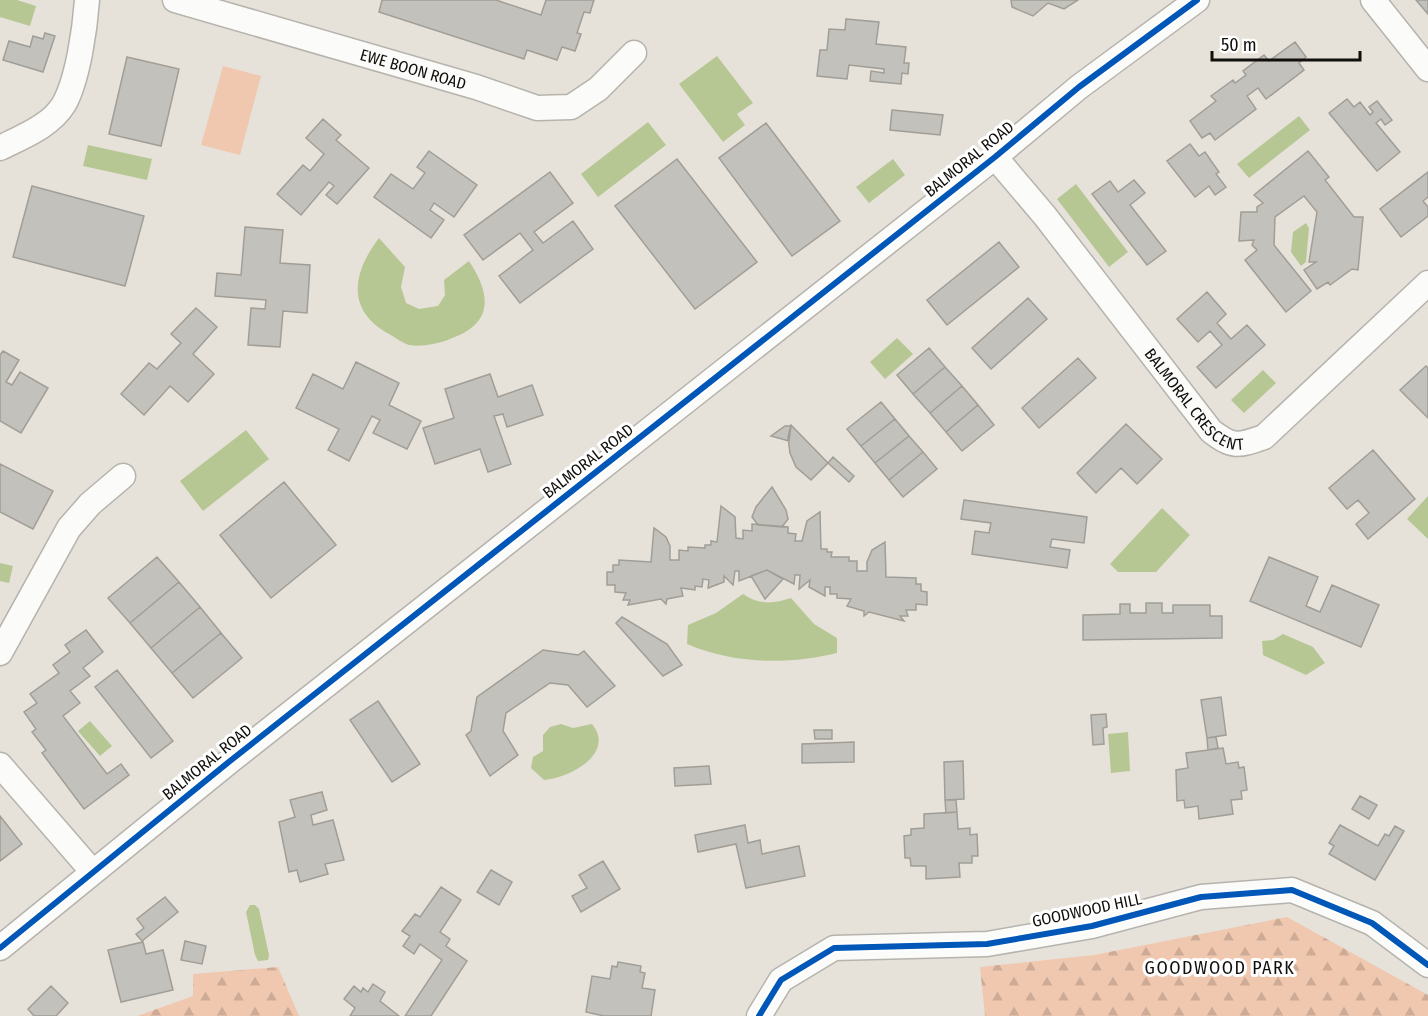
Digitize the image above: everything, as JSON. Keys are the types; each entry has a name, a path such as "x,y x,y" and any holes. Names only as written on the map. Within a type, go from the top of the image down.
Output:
{"street":[{"path":"0,148 39,128 64,104 84,29 87,0"},
{"name":"EWE BOON ROAD","path":"175,0 476,87 537,108 571,107 598,89 634,54"},
{"name":"BALMORAL ROAD","path":"0,948 92,871 995,157 1079,87 1197,0"},
{"path":"1373,0 1428,69"},
{"name":"BALMORAL CRESCENT","path":"995,157 1046,216 1211,431 1225,442 1237,446 1264,436 1428,283"},
{"path":"0,653 69,528 90,504 123,476"},
{"path":"0,765 92,871"},
{"name":"GOODWOOD HILL","path":"759,1016 782,980 834,948 987,944 1092,926 1201,897 1292,890 1372,923 1428,965"}],"green space":[{"path":"223,66 261,76 240,155 201,145"},
{"path":"1287,917 1428,995 1428,1016 985,1016 980,967 1094,955"},
{"path":"278,967 299,1016 137,1016 193,996 193,974"}],"shaded area":[{"path":"0,0 17,0 36,6 30,26 0,17"},
{"path":"717,56 753,103 737,114 745,125 723,142 679,84"},
{"path":"1299,116 1310,130 1249,178 1237,164"},
{"path":"648,122 666,145 598,197 581,174"},
{"path":"88,145 152,159 147,180 83,166"},
{"path":"893,159 905,175 869,203 856,187"},
{"path":"1076,184 1128,252 1109,267 1057,199"},
{"path":"1306,223 1309,228 1306,262 1301,266 1291,252 1293,232"},
{"path":"379,238 405,267 401,287 406,303 419,309 438,306 445,295 444,280 469,261 482,286 484,308 481,317 464,333 445,341 419,346 404,343 375,324 365,314 358,290 363,264"},
{"path":"897,338 913,354 885,379 870,362"},
{"path":"1263,370 1276,383 1244,413 1231,400"},
{"path":"246,430 269,459 203,511 180,481"},
{"path":"1428,496 1428,539 1407,519"},
{"path":"1162,508 1190,535 1156,572 1118,572 1110,564"},
{"path":"0,563 13,566 9,583 0,581"},
{"path":"743,594 766,602 791,598 814,624 837,638 837,653 780,661 742,659 723,656 687,644 688,625 716,613"},
{"path":"1283,634 1313,647 1325,663 1306,675 1263,655 1262,641 1273,640"},
{"path":"90,721 112,746 100,756 78,731"},
{"path":"561,724 573,728 592,724 598,735 598,745 587,762 577,769 544,780 531,768 533,757 543,751 543,735 550,727"},
{"path":"1128,732 1130,771 1111,773 1108,734"},
{"path":"250,905 255,905 259,909 269,955 268,960 258,961 255,955 246,912"}],"building":[{"path":"382,0 496,0 541,15 546,0 594,0 590,13 584,12 577,33 581,34 575,51 562,47 557,60 527,50 524,59 379,12"},
{"path":"1011,0 1078,0 1064,9 1048,3 1033,16 1012,7"},
{"path":"1416,0 1428,0 1428,14"},
{"path":"846,19 879,22 876,44 906,47 904,63 909,63 908,74 902,73 901,84 870,81 871,71 884,73 884,69 849,65 847,79 817,76 820,50 827,50 829,29 845,30"},
{"path":"45,33 55,36 43,72 3,60 9,41 30,47 33,36 43,39"},
{"path":"1295,42 1306,57 1299,63 1304,70 1266,99 1258,88 1247,96 1256,109 1215,140 1210,133 1202,138 1190,121 1216,101 1211,96 1233,80 1235,83 1246,75 1243,71 1264,55 1269,61"},
{"path":"127,57 179,69 161,146 109,134"},
{"path":"1347,99 1354,107 1360,102 1370,115 1373,112 1369,107 1377,101 1392,120 1385,125 1381,119 1376,123 1400,152 1377,171 1329,113"},
{"path":"892,110 943,115 940,135 890,130"},
{"path":"323,119 341,135 336,140 369,168 337,204 326,195 334,186 329,182 301,215 277,194 303,165 310,171 324,154 306,138"},
{"path":"766,123 840,221 792,256 719,158"},
{"path":"1190,144 1199,156 1205,152 1219,172 1216,174 1226,187 1215,195 1209,186 1195,197 1167,161"},
{"path":"429,151 477,185 454,217 434,203 430,210 444,220 431,238 374,197 391,174 413,189 425,173 417,167"},
{"path":"1308,151 1329,177 1325,180 1354,217 1363,217 1358,270 1352,269 1330,285 1328,282 1317,289 1304,270 1316,262 1309,262 1317,212 1304,196 1275,217 1274,245 1311,291 1286,312 1245,260 1257,250 1252,245 1254,240 1239,241 1241,212 1257,212 1257,207 1263,203 1254,195"},
{"path":"677,159 757,262 695,309 615,206"},
{"path":"550,172 573,203 534,232 543,243 573,221 593,249 520,303 499,276 533,250 520,233 483,260 464,235"},
{"path":"1428,172 1428,197 1423,201 1428,207 1428,216 1401,237 1380,209"},
{"path":"1134,180 1145,193 1130,205 1166,251 1147,265 1092,194 1110,181 1118,192"},
{"path":"32,186 144,216 125,286 13,257"},
{"path":"245,227 283,230 280,263 310,265 307,313 283,311 280,347 248,345 251,308 265,309 266,300 215,296 217,273 241,275"},
{"path":"999,242 1019,267 947,325 927,300"},
{"path":"1207,292 1226,314 1217,323 1231,339 1247,325 1265,345 1216,388 1197,367 1222,345 1210,331 1198,342 1177,319"},
{"path":"1028,298 1047,319 991,369 972,348"},
{"path":"196,308 217,327 193,354 214,374 188,402 170,386 144,415 121,394 149,363 157,369 181,343 171,334"},
{"path":"929,348 945,367 913,394 897,375"},
{"path":"3,351 19,360 6,382 12,385 20,372 48,388 21,433 0,421 0,355"},
{"path":"1078,358 1096,378 1039,428 1022,408"},
{"path":"356,362 399,383 389,405 421,421 407,449 373,433 380,420 372,416 349,461 328,450 339,429 296,408 313,374 343,389"},
{"path":"1426,366 1428,368 1428,418 1400,390"},
{"path":"945,367 962,386 930,413 913,394"},
{"path":"490,374 498,397 532,385 543,415 507,427 503,414 494,416 511,464 488,472 480,449 435,464 423,428 454,418 445,389"},
{"path":"962,386 978,405 946,432 930,413"},
{"path":"881,402 895,419 861,446 847,429"},
{"path":"978,405 994,425 962,451 946,432"},
{"path":"895,419 909,436 875,463 861,446"},
{"path":"1126,424 1162,459 1137,484 1121,468 1096,493 1077,473"},
{"path":"791,425 828,463 811,480 796,467 790,453 788,437"},
{"path":"785,426 791,426 789,441 771,436"},
{"path":"909,436 923,452 889,480 875,463"},
{"path":"1373,450 1415,499 1368,539 1356,524 1369,513 1358,500 1347,509 1329,488"},
{"path":"923,452 937,469 903,497 889,480"},
{"path":"833,457 854,476 849,482 828,463"},
{"path":"0,464 53,491 33,529 0,512"},
{"path":"284,482 336,545 271,598 220,535"},
{"path":"772,487 786,510 788,519 782,527 758,525 752,517 756,507"},
{"path":"964,500 1087,517 1084,543 1052,539 1050,547 1070,550 1067,568 972,554 975,531 989,533 991,523 961,519"},
{"path":"721,506 735,517 736,538 743,539 743,530 752,531 752,524 788,527 788,533 796,534 795,541 802,541 807,521 820,512 821,549 832,552 831,557 849,557 849,561 857,561 857,571 867,571 867,562 872,550 885,542 886,577 916,578 916,584 921,584 921,591 927,592 927,605 916,604 916,610 906,610 908,616 900,616 904,621 869,612 864,616 864,611 847,606 851,599 837,598 837,594 830,594 830,587 825,587 825,596 809,587 810,580 799,589 800,575 795,575 794,584 767,570 739,581 739,571 735,571 733,585 724,576 724,582 708,588 709,580 703,579 702,587 695,586 695,590 681,588 683,596 667,599 666,604 661,599 628,605 630,600 623,600 626,593 615,592 615,585 607,585 607,572 613,572 613,565 619,565 619,560 651,562 654,528 666,537 670,546 670,560 679,560 679,550 688,551 688,547 705,548 705,545 711,545 711,541 717,542"},
{"path":"157,557 179,582 130,623 108,598"},
{"path":"1269,557 1318,577 1306,606 1320,612 1332,585 1379,605 1361,647 1250,601"},
{"path":"767,570 783,579 765,599 751,576"},
{"path":"179,582 200,607 151,648 130,623"},
{"path":"1146,603 1162,603 1162,613 1173,613 1173,605 1210,605 1210,616 1222,616 1222,638 1083,640 1083,615 1120,614 1120,604 1130,604 1130,613 1146,613"},
{"path":"200,607 221,633 172,673 151,648"},
{"path":"622,617 667,644 682,665 663,676 616,623"},
{"path":"86,630 103,652 83,668 90,676 70,691 80,703 63,716 107,774 121,764 129,775 84,809 42,753 46,750 32,732 36,729 24,712 37,703 30,694 59,673 53,665 70,652 65,645"},
{"path":"221,633 242,658 193,698 172,673"},
{"path":"543,650 578,655 584,651 615,686 587,707 568,685 550,683 506,713 503,731 518,755 490,776 466,735 471,731 477,697"},
{"path":"117,670 173,741 151,758 95,687"},
{"path":"1221,697 1226,735 1207,738 1201,700"},
{"path":"378,701 420,764 392,782 350,720"},
{"path":"1106,714 1107,727 1103,728 1104,744 1093,745 1091,715"},
{"path":"814,730 832,730 832,739 815,739"},
{"path":"1216,737 1218,748 1208,750 1207,738"},
{"path":"854,742 854,762 802,763 802,744"},
{"path":"1223,748 1226,764 1238,762 1239,768 1244,767 1247,790 1241,791 1242,799 1231,800 1233,814 1199,819 1198,806 1185,808 1184,800 1177,801 1176,770 1188,768 1186,753"},
{"path":"963,761 964,799 945,800 944,762"},
{"path":"709,766 711,784 675,786 674,768"},
{"path":"322,792 327,810 311,815 313,825 333,820 344,860 325,864 328,874 300,882 297,870 289,872 279,822 295,817 290,800"},
{"path":"1360,796 1377,805 1369,819 1352,809"},
{"path":"945,800 956,800 957,812 946,813"},
{"path":"957,812 958,829 970,828 970,835 977,834 978,856 972,856 972,863 959,863 960,877 926,879 926,866 911,866 910,858 905,858 904,836 911,835 911,829 924,828 924,814"},
{"path":"0,816 22,844 0,861"},
{"path":"745,825 748,843 760,840 762,854 799,846 805,876 746,888 736,844 698,852 695,835"},
{"path":"1340,825 1378,846 1385,834 1389,836 1395,826 1404,831 1375,880 1329,854 1334,846 1329,843"},
{"path":"603,861 620,889 581,912 572,896 587,888 579,875"},
{"path":"491,870 512,882 499,905 477,892"},
{"path":"441,887 461,900 440,932 450,939 446,946 467,961 431,1016 405,1016 442,960 420,944 414,954 403,946 410,936 402,931 415,914 420,917"},
{"path":"165,897 178,912 142,941 136,934 144,928 137,919"},
{"path":"185,941 206,946 202,964 181,960"},
{"path":"143,942 146,954 163,950 173,990 121,1002 108,950"},
{"path":"618,962 641,966 640,972 645,973 642,988 655,990 651,1016 604,1016 586,1012 592,976 610,979 612,966 617,967"},
{"path":"373,984 385,992 380,1001 399,1016 350,1016 355,1008 344,999 354,986 361,992 363,988 368,992"},
{"path":"51,986 68,1003 56,1016 34,1016 28,1009"}],"cycle path":[{"path":"0,948 230,761 995,157 1079,87 1197,0"},
{"path":"759,1016 781,980 834,948 987,944 1092,926 1201,897 1292,890 1372,923 1428,965"}],"district":[{"name":"GOODWOOD PARK","path":"1220,968"}]}
